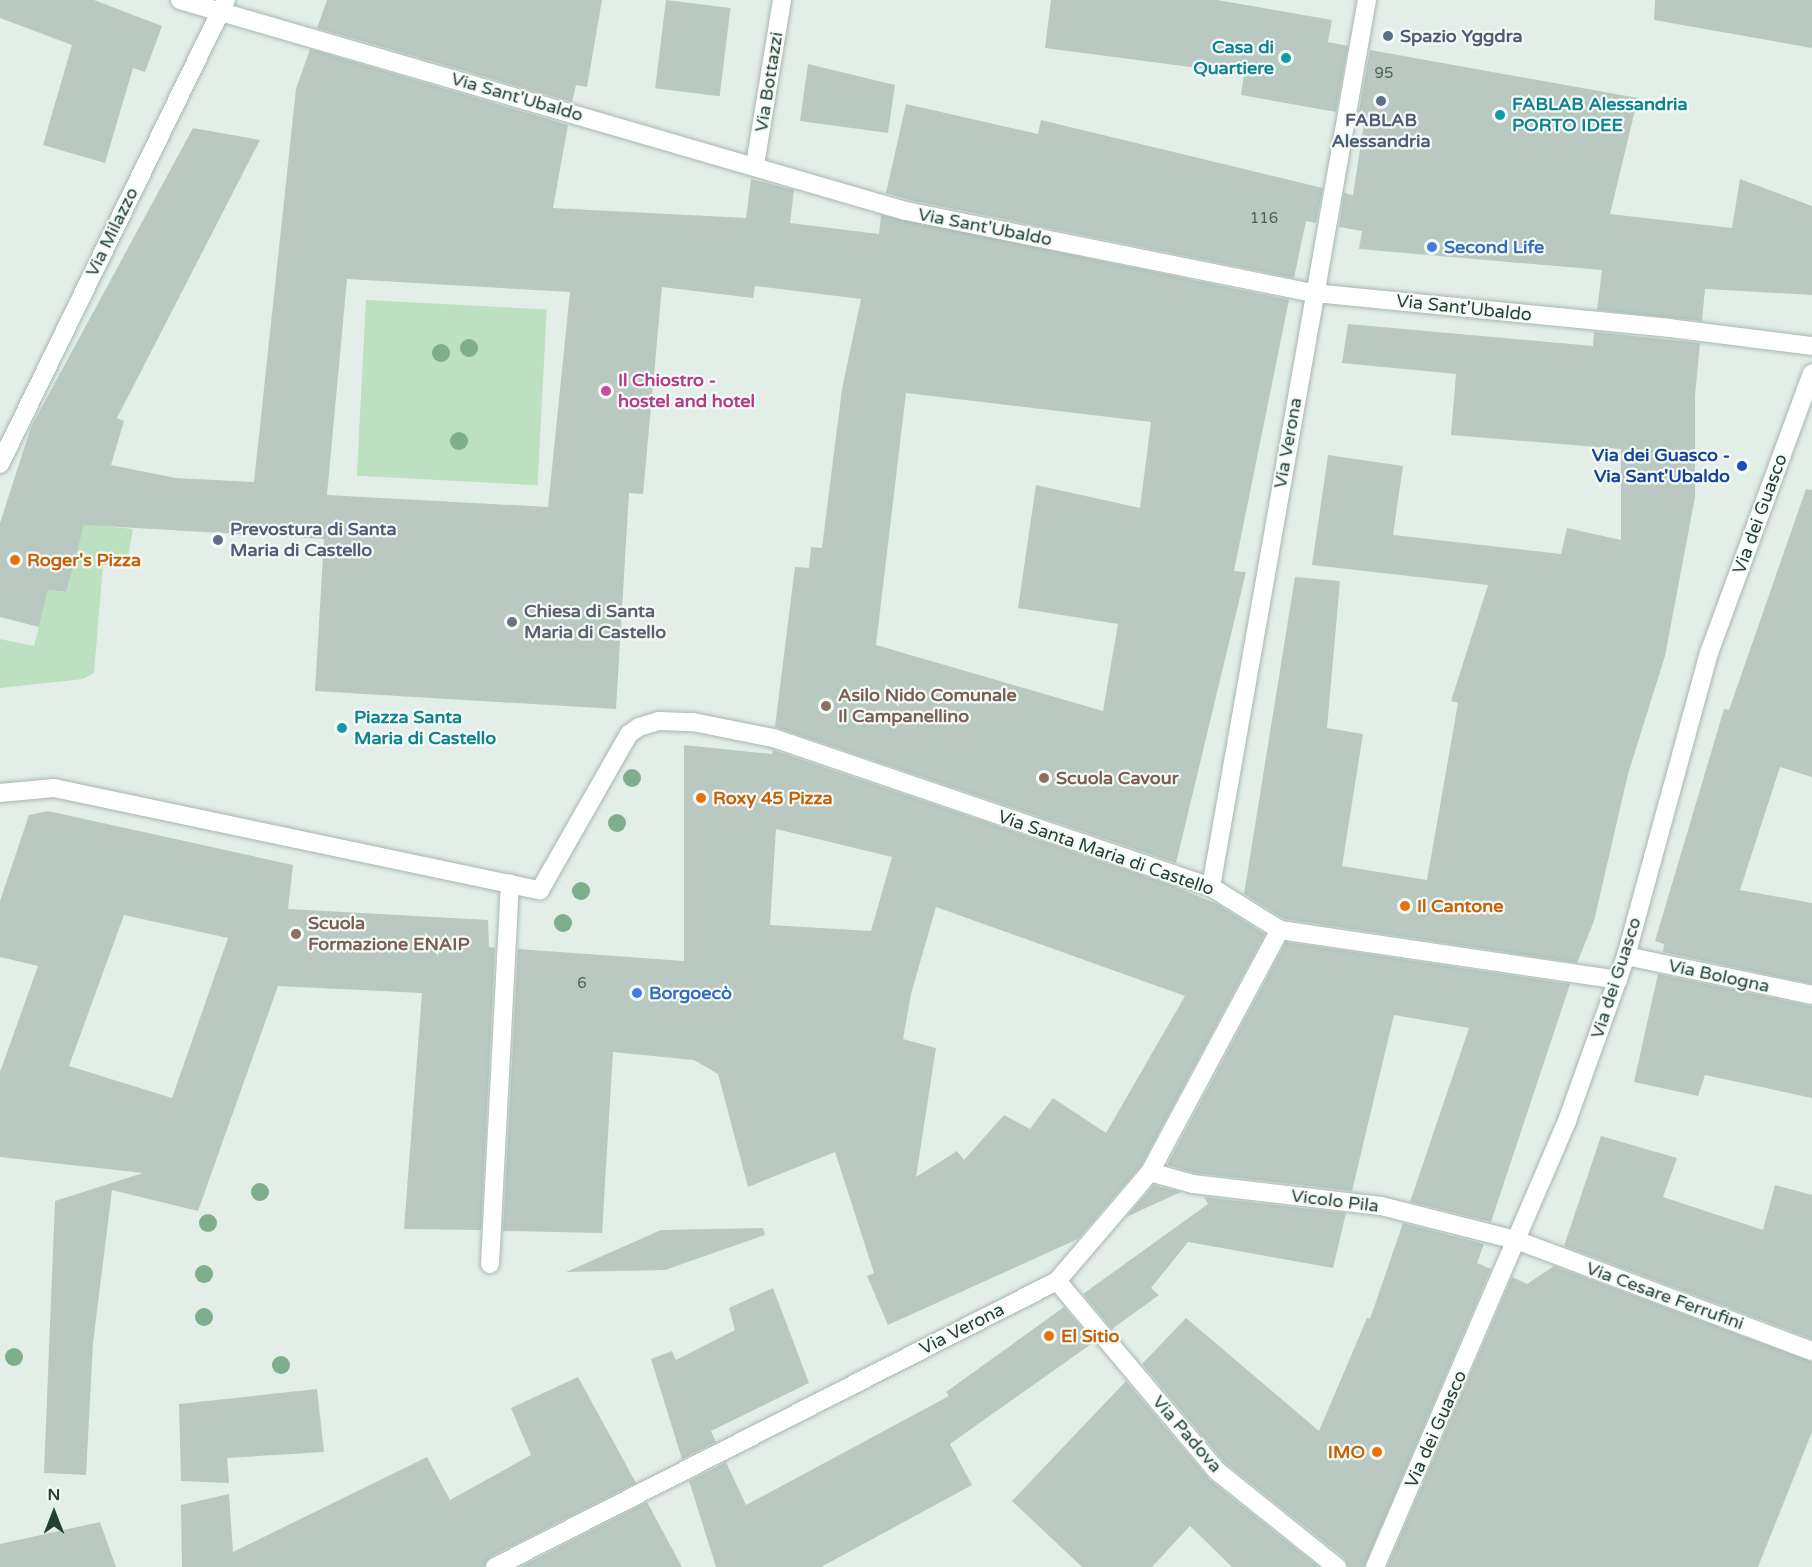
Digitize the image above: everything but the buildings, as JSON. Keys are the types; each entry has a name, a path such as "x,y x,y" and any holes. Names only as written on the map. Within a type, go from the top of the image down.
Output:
{"street":[{"name":"Via Sant'Ubaldo","path":"180,0 223,7 906,211 1314,293 1669,328 1812,346"},
{"name":"Via Bottazzi","path":"755,165 783,0"},
{"name":"Via Verona","path":"1211,887 1367,0"},
{"name":"Via Milazzo","path":"0,464 223,7"},
{"name":"Via dei Guasco","path":"1375,1567 1519,1241 1618,980 1709,653 1812,373"},
{"name":"Via Santa Maria di Castello","path":"510,884 534,890 543,888 629,734 639,727 659,721 693,722 773,738 1211,887 1280,930 1618,980"},
{"path":"0,793 54,788 510,884 490,1264"},
{"name":"Via Verona","path":"495,1567 1057,1281 1150,1172 1280,930"},
{"name":"Via Bologna","path":"1626,956 1812,995"},
{"name":"Vicolo Pila","path":"1150,1172 1193,1184 1381,1206 1519,1241"},
{"name":"Via Cesare Ferrufini","path":"1519,1241 1812,1351"},
{"name":"Via Padova","path":"1057,1281 1217,1472 1337,1567"}],"green space":[{"path":"366,300 547,309 538,485 357,476"},
{"path":"84,524 133,529 127,563 103,565 94,673 83,679 0,688 0,639 34,646 48,590 65,592"}],"place":[{"name":"Spazio Yggdra","path":"1388,36"},
{"name":"Casa di Quartiere","path":"1286,58"},
{"name":"FABLAB Alessandria","path":"1381,101"},
{"name":"FABLAB Alessandria PORTO IDEE","path":"1500,115"},
{"name":"Second Life","path":"1432,247"},
{"name":"Il Chiostro - hostel and hotel","path":"606,391"},
{"name":"Via dei Guasco - Via Sant'Ubaldo","path":"1742,466"},
{"name":"Prevostura di Santa Maria di Castello","path":"218,540"},
{"name":"Roger's Pizza","path":"15,560"},
{"name":"Chiesa di Santa Maria di Castello","path":"512,622"},
{"name":"Asilo Nido Comunale Il Campanellino","path":"826,706"},
{"name":"Piazza Santa Maria di Castello","path":"342,728"},
{"name":"Scuola Cavour","path":"1044,778"},
{"name":"Roxy 45 Pizza","path":"701,798"},
{"name":"Il Cantone","path":"1405,906"},
{"name":"Scuola Formazione ENAIP","path":"296,934"},
{"name":"Borgoecò","path":"637,993"},
{"name":"El Sitio","path":"1049,1336"},
{"name":"IMO","path":"1377,1452"}]}
